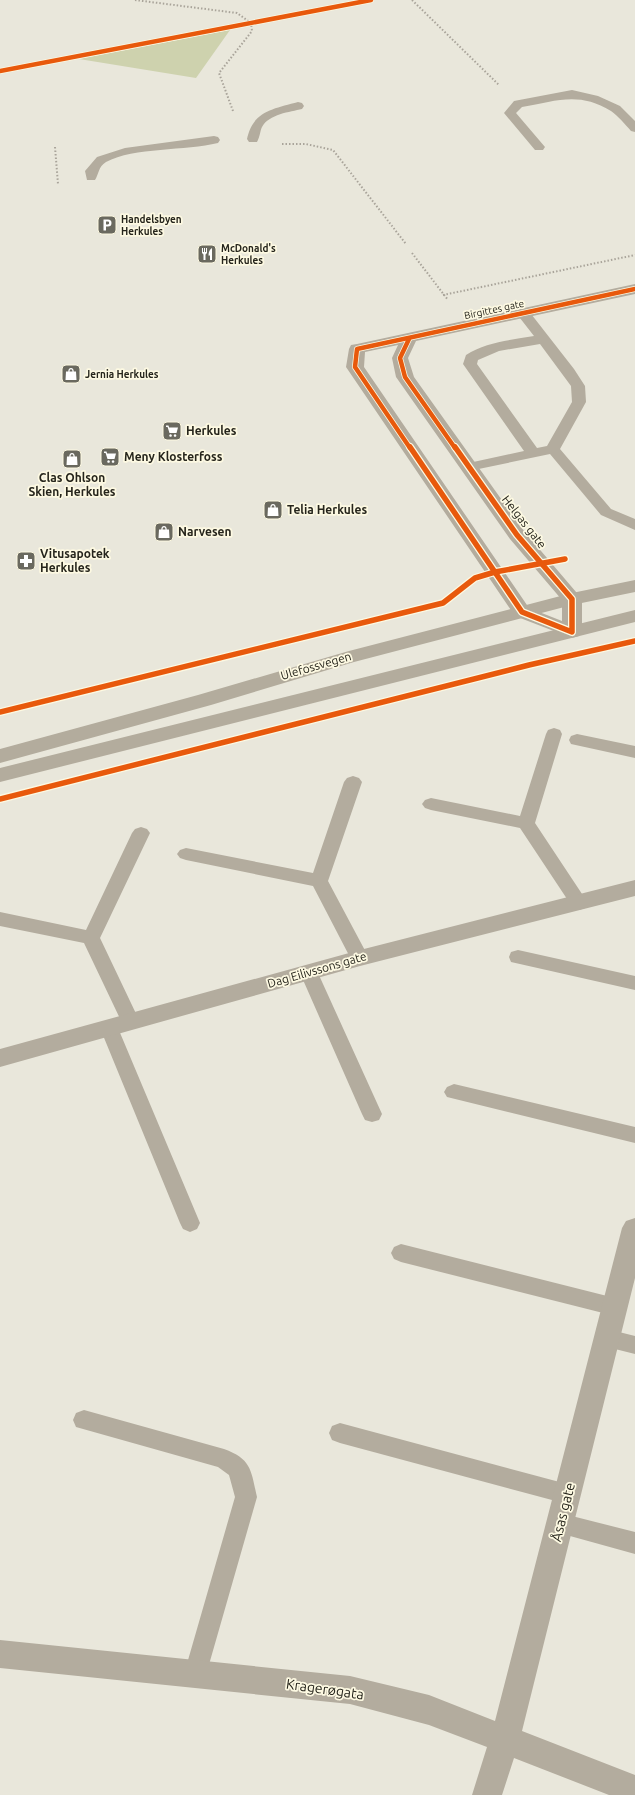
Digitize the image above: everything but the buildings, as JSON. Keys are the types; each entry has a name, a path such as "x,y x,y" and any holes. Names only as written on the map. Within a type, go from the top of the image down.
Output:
{"main road":[{"name":"Ulefossvegen","path":"0,756 204,700 349,657 572,599 635,586"},
{"path":"0,775 635,616"}],"street":[{"name":"Birgittes gate","path":"522,612 355,367 358,349 635,289"},
{"name":"Helgas gate","path":"409,339 400,358 405,377 517,535 572,599"},
{"path":"522,612 572,632 572,599"},
{"name":"Dag Eilivssons gate","path":"0,1058 360,958 635,888"},
{"name":"Åsas gate","path":"487,1795 505,1739 635,1228"},
{"name":"Kragerøgata","path":"0,1654 350,1690 429,1710 635,1790"}],"lane":[{"path":"539,148 510,113 518,104 572,94 594,99 616,109 635,128"},
{"path":"253,140 256,125 279,110 298,106"},
{"path":"91,177 91,171 100,160 129,151 214,140 189,130"},
{"path":"469,466 553,449 579,402 578,386 569,372 523,313"},
{"path":"533,453 470,364 471,358 476,353 543,338"},
{"path":"553,449 606,512 635,525"},
{"path":"526,823 554,734"},
{"path":"577,740 635,752"},
{"path":"353,782 319,882 360,958"},
{"path":"431,804 526,823 579,903"},
{"path":"91,938 142,834"},
{"path":"186,854 319,882"},
{"path":"0,919 91,938"},
{"path":"91,938 131,1022"},
{"path":"518,957 635,983"},
{"path":"309,973 372,1114"},
{"path":"109,1028 190,1223"},
{"path":"454,1092 635,1135"},
{"path":"402,1253 615,1307"},
{"path":"607,1338 635,1345"},
{"path":"84,1420 224,1459 239,1469 246,1497 196,1674"},
{"path":"340,1433 567,1494"},
{"path":"560,1524 635,1543"}],"path":[{"path":"135,0 237,13 251,23 252,31 219,73 234,114"},
{"path":"412,0 518,104"},
{"path":"244,24 258,22"},
{"path":"280,144 306,144 333,150 406,244"},
{"path":"55,147 58,184"},
{"path":"412,253 468,325"},
{"path":"443,294 635,255"}],"green space":[{"path":"230,30 196,78 79,59"}],"cycle path":[{"path":"0,71 371,0"},
{"path":"409,339 400,358 405,377 517,535 572,599 572,632 522,612 355,367 357,349 635,289"},
{"path":"0,712 443,603 475,578 495,572 565,559"},
{"path":"0,799 529,665 635,641"}],"place":[{"name":"Handelsbyen Herkules","path":"107,225"},
{"name":"McDonald's Herkules","path":"207,254"},
{"name":"Jernia Herkules","path":"71,374"},
{"name":"Herkules","path":"172,431"},
{"name":"Meny Klosterfoss","path":"110,457"},
{"name":"Clas Ohlson Skien, Herkules","path":"72,459"},
{"name":"Telia Herkules","path":"273,510"},
{"name":"Narvesen","path":"164,532"},
{"name":"Vitusapotek Herkules","path":"26,561"}]}
